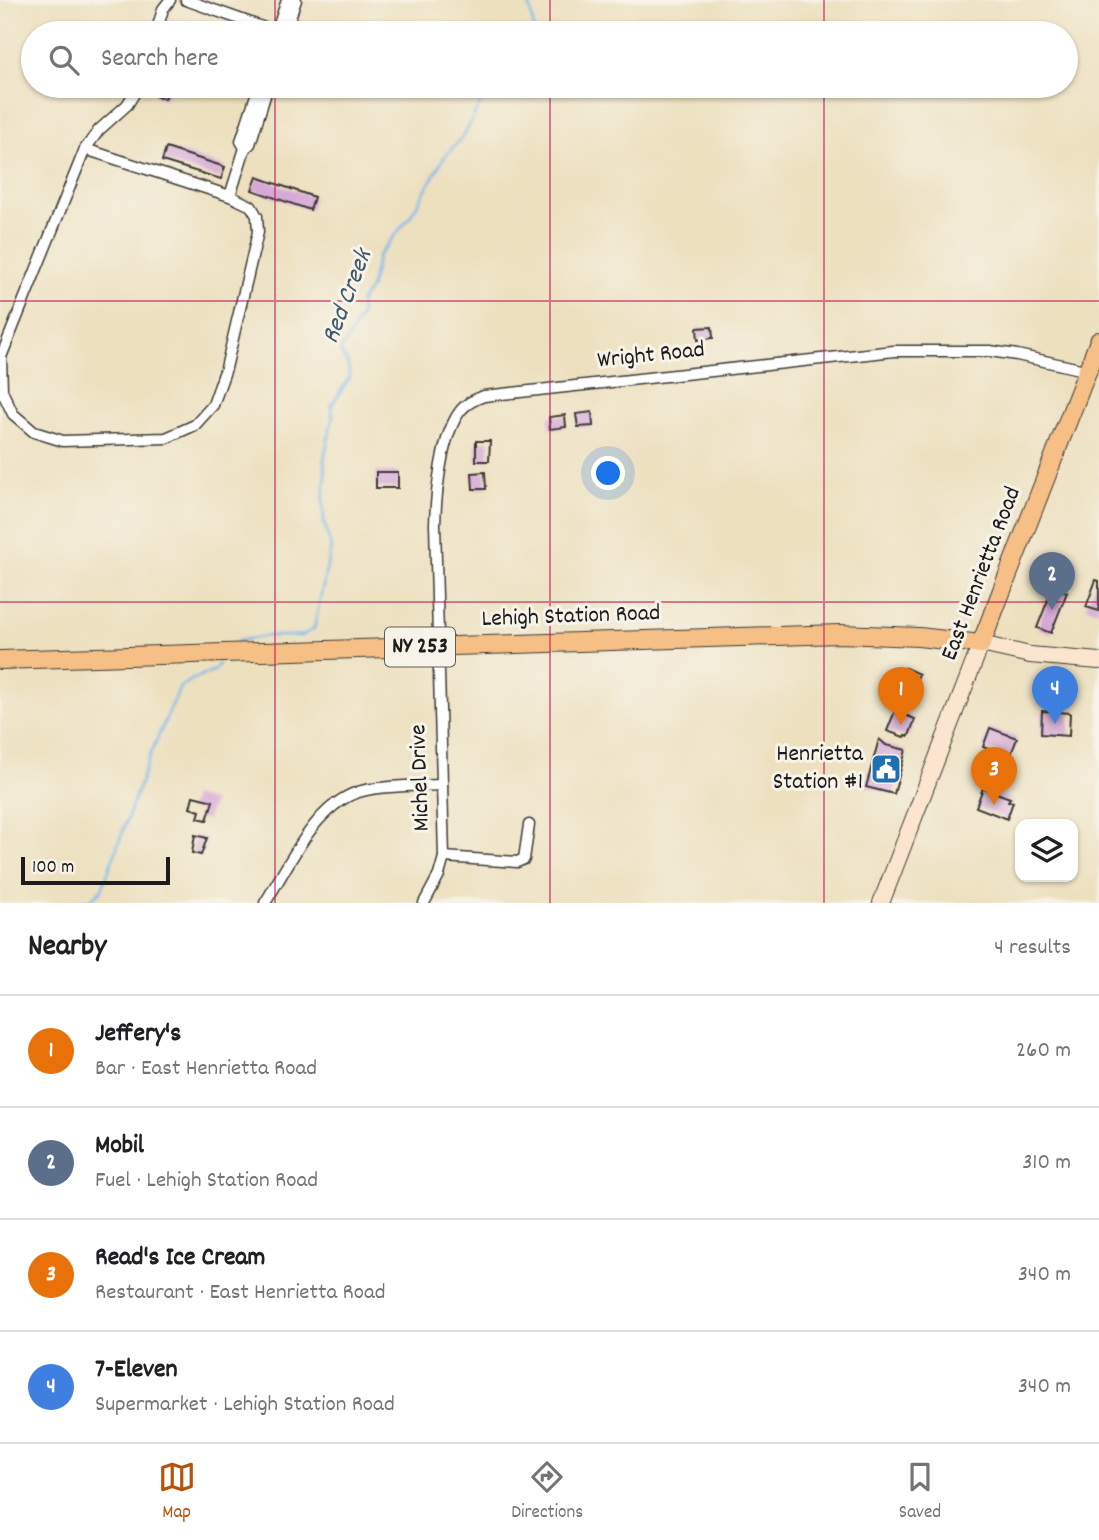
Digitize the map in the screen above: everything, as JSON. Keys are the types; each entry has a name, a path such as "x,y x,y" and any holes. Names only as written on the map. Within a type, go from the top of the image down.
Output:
{"main road":[{"name":"East Henrietta Road","path":"881,903 1099,341"},
{"name":"Lehigh Station Road","path":"0,660 840,634 919,636 981,644 1030,655 1099,661"}],"street":[{"path":"160,21 163,9 170,0"},
{"path":"186,0 245,21"},
{"path":"282,21 286,0"},
{"path":"285,21 296,0"},
{"path":"85,149 230,196 251,206 257,216 258,232 226,368 213,405 195,425 166,438 63,441 34,432 13,414 2,391 1,357 85,149 99,130 131,98"},
{"path":"245,148 242,141 255,98"},
{"path":"230,196 264,98"},
{"name":"Wright Road","path":"438,646 436,495 440,470 455,419 462,408 472,401 484,396 533,390 894,351 990,351 1088,370"},
{"name":"Michel Drive","path":"424,903 439,876 444,857 438,646"},
{"path":"265,903 317,821 334,804 366,790 442,785"},
{"path":"444,857 517,863 524,859 529,825"}],"building":[{"path":"166,148 225,167 221,179 162,161"},
{"path":"257,177 314,197 310,210 252,190"},
{"path":"712,327 713,338 698,340 697,328"},
{"path":"592,412 593,426 578,427 576,414"},
{"path":"565,415 566,427 550,429 549,417"},
{"path":"476,441 490,441 489,461 476,461"},
{"path":"376,472 398,472 398,488 376,488"},
{"path":"485,472 486,489 473,489 472,473"},
{"path":"1096,580 1099,581 1099,611 1086,607"},
{"path":"1053,587 1067,592 1051,633 1037,628"},
{"path":"905,668 919,674 909,696 895,690"},
{"path":"895,711 915,719 909,736 887,731"},
{"path":"1042,711 1070,713 1069,736 1041,734"},
{"path":"990,728 1017,738 1010,757 983,747"},
{"name":"Henrietta Station #1","path":"879,739 886,745 906,750 894,794 866,787"},
{"path":"983,788 1010,798 1008,801 1013,802 1007,819 976,807"},
{"path":"193,796 213,801 207,820 198,818 200,811 190,808"},
{"path":"195,835 207,838 201,855 192,853"}],"waterway":[{"name":"Red Creek","path":"526,0 532,21"},
{"name":"Red Creek","path":"235,645 238,641 267,636 301,636 314,629 331,547 324,522 323,501 326,478 324,458 333,417 331,406 350,377 348,364 340,352 361,315 360,302 370,289 378,256 410,217 445,156 465,134 483,98"},
{"name":"Red Creek","path":"87,903 102,889 151,753 180,687 213,671 219,664"}],"place":[{"name":"Mobil","path":"1052,610"},
{"name":"7-Eleven","path":"1055,724"},
{"name":"Jeffery's","path":"901,725"},
{"name":"Henrietta Station #1","path":"886,769"},
{"name":"Read's Ice Cream","path":"994,805"}]}
